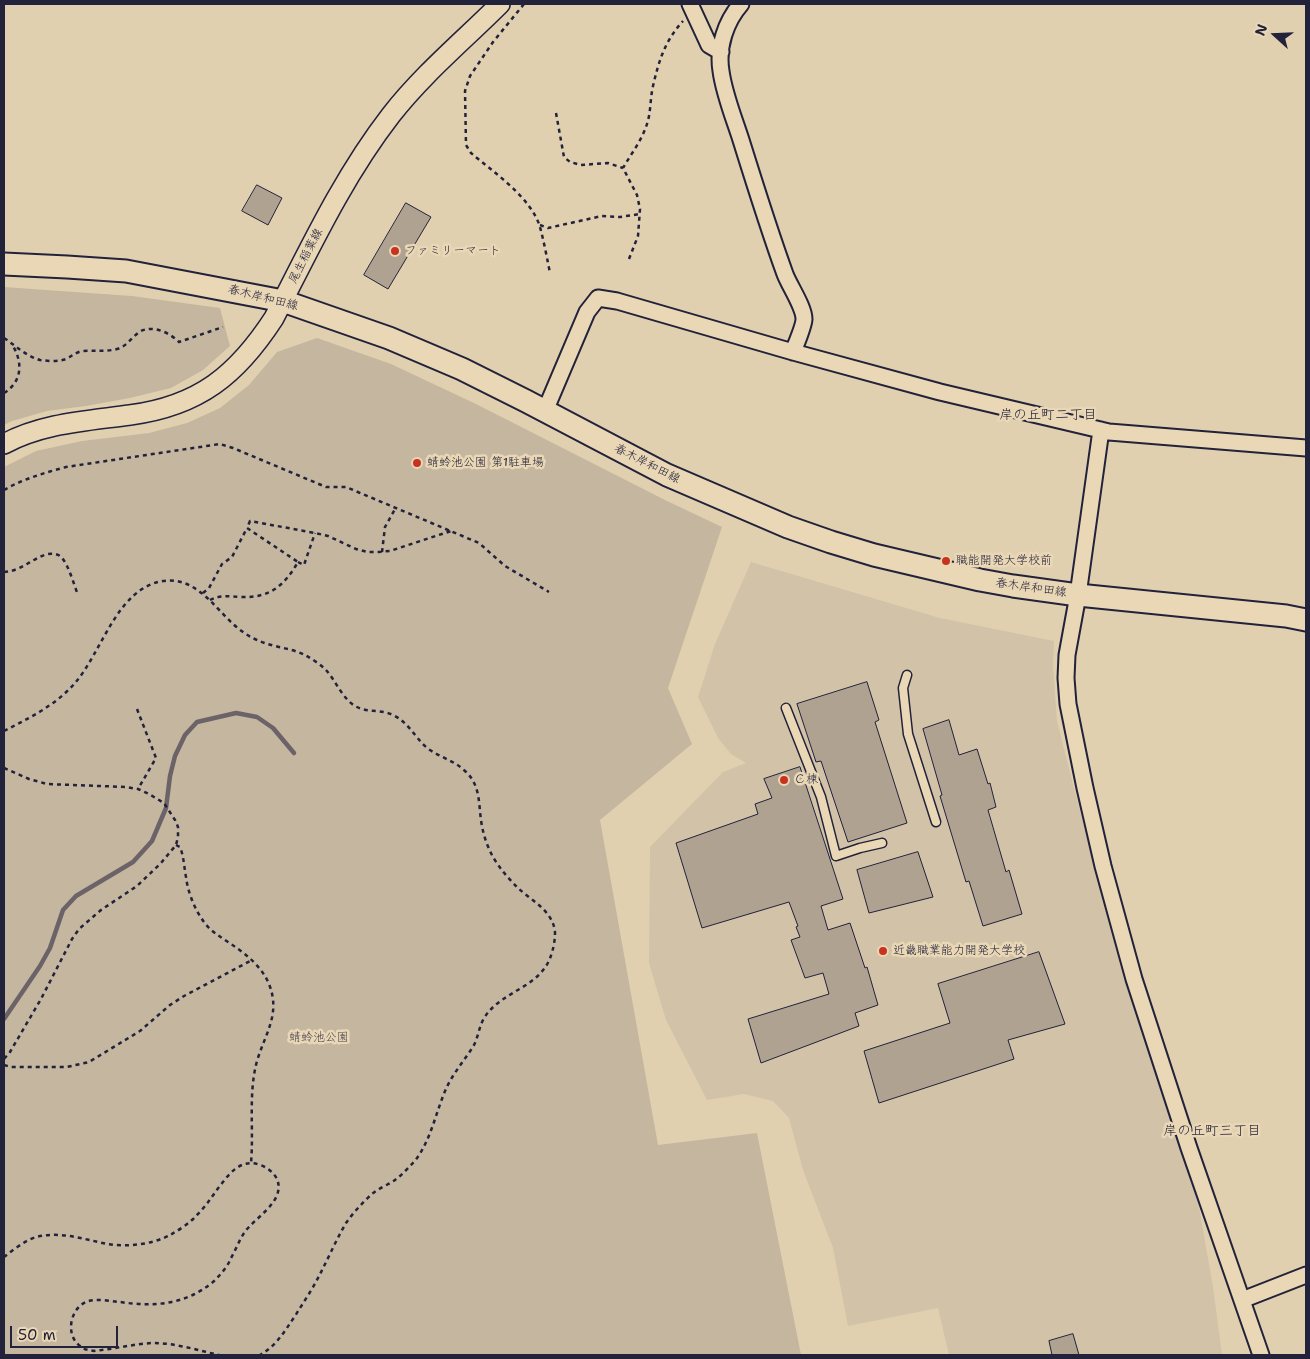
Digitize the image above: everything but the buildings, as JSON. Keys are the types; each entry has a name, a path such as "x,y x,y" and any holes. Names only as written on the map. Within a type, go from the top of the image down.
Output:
{"main road":[{"name":"春木岸和田線","path":"4,264 126,270 283,301 396,342 462,369 667,475 788,527 874,554 980,580 1013,586 1078,595 1286,616 1306,620"}],"street":[{"name":"尾生稲葉線","path":"4,444 30,432 56,425 132,415 179,403 205,391 229,374 262,337 274,318 340,192 392,114 417,84 500,4"},
{"path":"741,4 732,14 725,31 720,52 721,70 727,97 755,185 786,275 804,319 793,352"},
{"path":"691,7 709,45 720,52"},
{"path":"546,411 587,312 598,298 617,301 940,392 1108,432 1306,448"},
{"path":"1101,430 1068,655 1066,678 1068,704 1104,866 1137,988 1189,1148 1261,1355"},
{"path":"1242,1300 1306,1275"}],"lane":[{"path":"907,675 903,688 908,734 936,822"},
{"path":"786,708 821,797 836,856 860,848 882,844"}],"path":[{"path":"524,4 493,42 470,76 465,91 466,145 471,153 528,204 540,225 550,273"},
{"path":"622,168 642,136 647,123 653,86 662,53 672,33 691,7"},
{"path":"556,113 564,157 570,162 581,165 608,164 622,168 637,195 640,209 638,236 628,258"},
{"path":"540,225 548,228 602,216 620,217 640,214"},
{"path":"4,339 26,354 40,360 58,361 67,359 75,353 82,351 119,349 127,345 141,331 151,329 173,335 179,342 224,327"},
{"path":"4,339 14,347 19,360 20,371 16,381 4,393"},
{"path":"4,490 14,484 66,467 220,444 326,487 346,487 479,543 504,566 548,592"},
{"path":"382,552 385,527 396,508"},
{"path":"203,594 209,588 222,564 232,557 250,521 328,536 356,549 368,552 390,551 451,532"},
{"path":"247,528 298,562 304,564 315,533"},
{"path":"4,572 10,572 47,554 55,554 62,558 78,595"},
{"path":"210,600 219,596 256,596 266,594 276,589 289,577 298,562"},
{"path":"4,731 38,714 73,685 97,651 119,611 137,592 162,581 184,583 203,594 232,624 254,639 298,652 317,662 327,671 347,700 355,706 366,710 387,712 397,717 406,724 425,746 464,770 475,783 478,792 482,828 492,855 515,885 542,907 553,923 555,934 551,958 538,976 502,1000 485,1017 472,1048 447,1086 432,1129 415,1160 394,1180 372,1194 348,1220 317,1280 276,1344 260,1355"},
{"path":"137,709 156,758 138,789"},
{"path":"4,768 29,779 47,784 138,789 164,803 178,827 176,846 161,863 137,886 101,910 72,939 33,1013 10,1052 4,1057"},
{"path":"176,846 180,848 183,856 189,893 204,922 210,930 259,966 270,984 274,1011 253,1082 251,1163"},
{"path":"4,1064 11,1067 46,1068 73,1066 89,1062 140,1031 177,1001 252,960"},
{"path":"4,1257 23,1243 36,1238 50,1236 78,1236 108,1244 122,1245 144,1244 168,1236 196,1217 231,1172 239,1166 246,1163 255,1163 266,1167 277,1179 276,1196 265,1213 248,1228 225,1269 214,1280 195,1294 167,1303 140,1304 98,1300 87,1301 75,1311 72,1319 73,1338 78,1346 86,1350 94,1351 144,1344 166,1344 219,1355"},
{"path":"4,1249 8,1254"}],"shaded area":[{"name":"近畿職業能力開発大学校","path":"751,562 940,618 1054,641 1053,665 1057,721 1113,938 1182,1148 1199,1207 1213,1287 1222,1355 949,1355 938,1308 848,1326 833,1248 803,1170 789,1118 773,1101 744,1094 707,1100 666,1020 649,963 650,847 723,772 746,763 731,754 718,738 698,697 715,644"}],"green space":[{"path":"4,287 132,296 220,308 230,346 203,370 171,388 130,398 47,411 4,425"},
{"name":"蜻蛉池公園","path":"317,338 391,364 476,404 722,527 668,688 692,744 600,820 658,1145 757,1133 801,1355 4,1355 4,467 36,451 82,441 149,433 187,423 220,408 249,385 277,352"}],"waterway":[{"path":"4,1019 50,948 63,910 76,896 133,862 152,841 166,808 170,776 175,756 185,735 197,722 236,713 257,717 273,728 294,753"}],"place":[{"name":"ファミリーマート","path":"395,251"},
{"name":"蜻蛉池公園 第1駐車場","path":"417,463"},
{"name":"職能開発大学校前","path":"946,561"},
{"name":"Ｃ棟","path":"784,780"},
{"name":"近畿職業能力開発大学校","path":"883,951"}],"district":[{"name":"岸の丘町二丁目","path":"1048,415"},
{"name":"岸の丘町三丁目","path":"1212,1131"}]}
